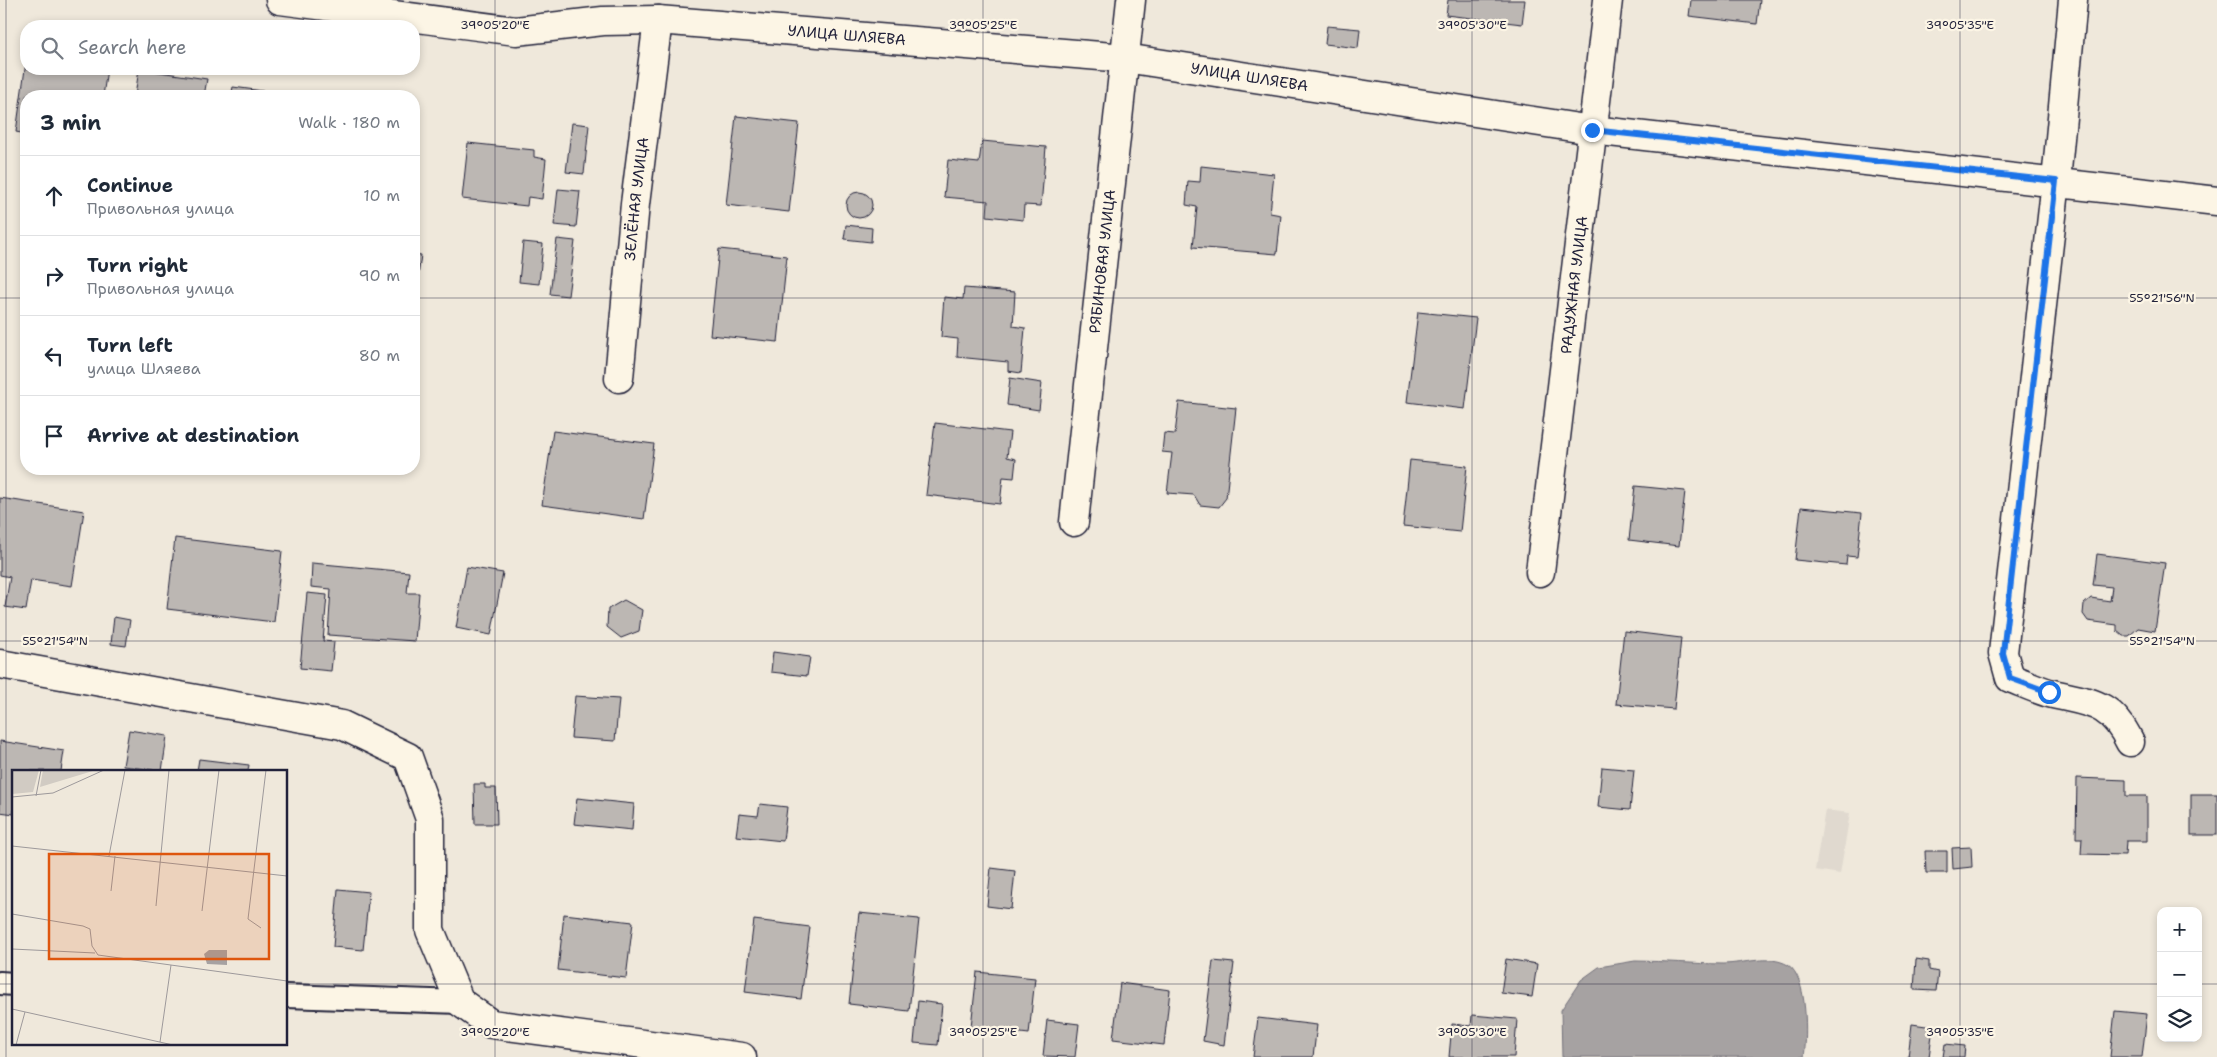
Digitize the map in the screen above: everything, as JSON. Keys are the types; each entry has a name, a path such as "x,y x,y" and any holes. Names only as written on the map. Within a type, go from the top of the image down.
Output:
{"street":[{"name":"УЛИЦА ШЛЯЕВА","path":"280,0 516,31 605,11 658,20 1125,58 1592,130 2056,181 2217,201"},
{"name":"РЯБИНОВАЯ УЛИЦА","path":"1074,522 1131,0"},
{"name":"РАДУЖНАЯ УЛИЦА","path":"1540,572 1608,0"},
{"path":"2073,0 2056,181 2003,653 2010,678 2049,692 2084,699 2109,712 2124,728 2130,742"},
{"name":"ЗЕЛЁНАЯ УЛИЦА","path":"619,378 635,204 658,20"},
{"path":"0,664 342,725 408,757 430,818 430,930 460,1002 491,1024 742,1057"}],"lane":[{"path":"288,996 460,1002"}],"shaded area":[{"path":"1825,810 1850,813 1840,874 1815,870"},
{"path":"1756,960 1773,960 1788,965 1795,972 1803,994 1806,1022 1804,1057 1562,1057 1561,1010 1581,980 1599,967 1635,961 1731,964"}],"building":[{"path":"1448,0 1525,0 1522,24 1446,15"},
{"path":"1691,0 1760,0 1757,24 1689,16"},
{"path":"1327,26 1360,29 1358,48 1325,44"},
{"path":"24,75 106,75 104,90 22,90"},
{"path":"138,75 180,75 207,79 205,90 136,90"},
{"path":"233,87 255,90 232,90"},
{"path":"20,104 20,133 16,132"},
{"path":"736,116 799,123 789,212 726,205"},
{"path":"572,123 589,125 584,174 566,172"},
{"path":"982,141 1046,147 1041,206 1024,205 1023,220 987,216 988,201 944,197 948,160 979,163"},
{"path":"468,143 534,150 534,157 546,159 542,199 528,197 527,206 462,199"},
{"path":"1201,166 1274,174 1270,213 1281,215 1277,254 1193,247 1197,207 1186,205 1188,181 1200,182"},
{"path":"558,189 580,191 576,227 554,225"},
{"path":"859,192 868,196 872,205 868,214 859,218 850,214 846,205 850,196"},
{"path":"846,225 872,228 871,242 844,239"},
{"path":"557,239 575,241 568,296 550,294"},
{"path":"523,242 543,244 539,284 519,282"},
{"path":"719,249 787,256 778,342 710,335"},
{"path":"964,288 1015,292 1013,326 1025,328 1021,373 1008,371 1008,362 957,357 958,339 941,337 944,297 963,299"},
{"path":"1418,312 1476,318 1465,409 1407,402"},
{"path":"1010,378 1042,383 1039,410 1007,405"},
{"path":"1179,402 1236,408 1226,498 1219,507 1200,505 1194,495 1167,493 1172,453 1162,452 1164,433 1175,434"},
{"path":"935,423 1010,432 1007,457 1016,459 1014,478 1003,477 1000,504 926,495"},
{"path":"553,431 654,444 644,519 542,505"},
{"path":"1410,460 1467,466 1460,532 1403,526"},
{"path":"1635,486 1685,491 1679,546 1629,540"},
{"path":"0,498 84,511 72,586 31,580 26,610 5,607 10,577 0,575"},
{"path":"1801,507 1862,513 1857,557 1847,556 1846,565 1795,560"},
{"path":"175,538 282,551 274,622 167,609"},
{"path":"2097,554 2165,563 2155,631 2138,628 2129,636 2123,636 2117,631 2117,625 2088,621 2083,614 2084,604 2091,598 2110,601 2112,587 2093,585"},
{"path":"312,563 409,572 407,593 419,593 415,641 328,635 331,589 311,587"},
{"path":"467,567 503,573 491,635 456,628"},
{"path":"307,593 327,595 323,641 334,642 331,671 300,668"},
{"path":"624,600 642,610 639,631 621,638 607,627 608,609"},
{"path":"114,617 130,620 126,646 111,644"},
{"path":"1624,631 1681,638 1674,709 1616,704"},
{"path":"773,652 810,657 807,676 771,672"},
{"path":"575,696 619,699 615,741 571,738"},
{"path":"129,730 167,736 162,770 123,766"},
{"path":"0,741 64,751 61,770 12,770 12,814 0,812"},
{"path":"199,759 249,765 248,770 197,770"},
{"path":"1602,767 1634,770 1630,810 1598,807"},
{"path":"2077,778 2126,780 2126,796 2147,796 2147,841 2126,841 2125,855 2081,854 2082,838 2076,838"},
{"path":"474,784 485,784 485,788 496,788 497,824 475,824"},
{"path":"2191,794 2217,794 2217,835 2191,835"},
{"path":"577,798 634,804 632,830 574,824"},
{"path":"760,804 787,807 783,841 736,836 739,814 758,816"},
{"path":"1971,847 1972,867 1953,869 1952,848"},
{"path":"1925,851 1947,851 1947,873 1926,873"},
{"path":"991,868 1015,871 1011,909 987,906"},
{"path":"338,889 369,892 363,950 333,947"},
{"path":"859,913 919,919 909,1011 849,1004"},
{"path":"564,914 633,922 626,978 558,970"},
{"path":"754,920 810,927 801,999 745,992"},
{"path":"1506,959 1537,964 1532,997 1501,993"},
{"path":"1916,959 1929,961 1929,970 1938,972 1936,991 1914,990"},
{"path":"1213,961 1234,963 1224,1045 1203,1041"},
{"path":"977,972 1035,978 1029,1034 971,1027"},
{"path":"1120,983 1170,990 1164,1045 1113,1039"},
{"path":"918,1001 942,1004 938,1045 914,1043"},
{"path":"2115,1011 2147,1014 2142,1057 2110,1057"},
{"path":"1472,1015 1517,1019 1514,1057 1449,1057 1452,1024 1471,1026"},
{"path":"1258,1018 1317,1025 1313,1057 1253,1057"},
{"path":"1047,1020 1079,1024 1075,1057 1043,1056"},
{"path":"1912,1024 1933,1027 1929,1057 1908,1057"},
{"path":"1945,1044 1965,1046 1964,1057 1943,1057"}],"route":[{"path":"1592,130 2056,181 2003,653 2010,678 2049,692"}]}
